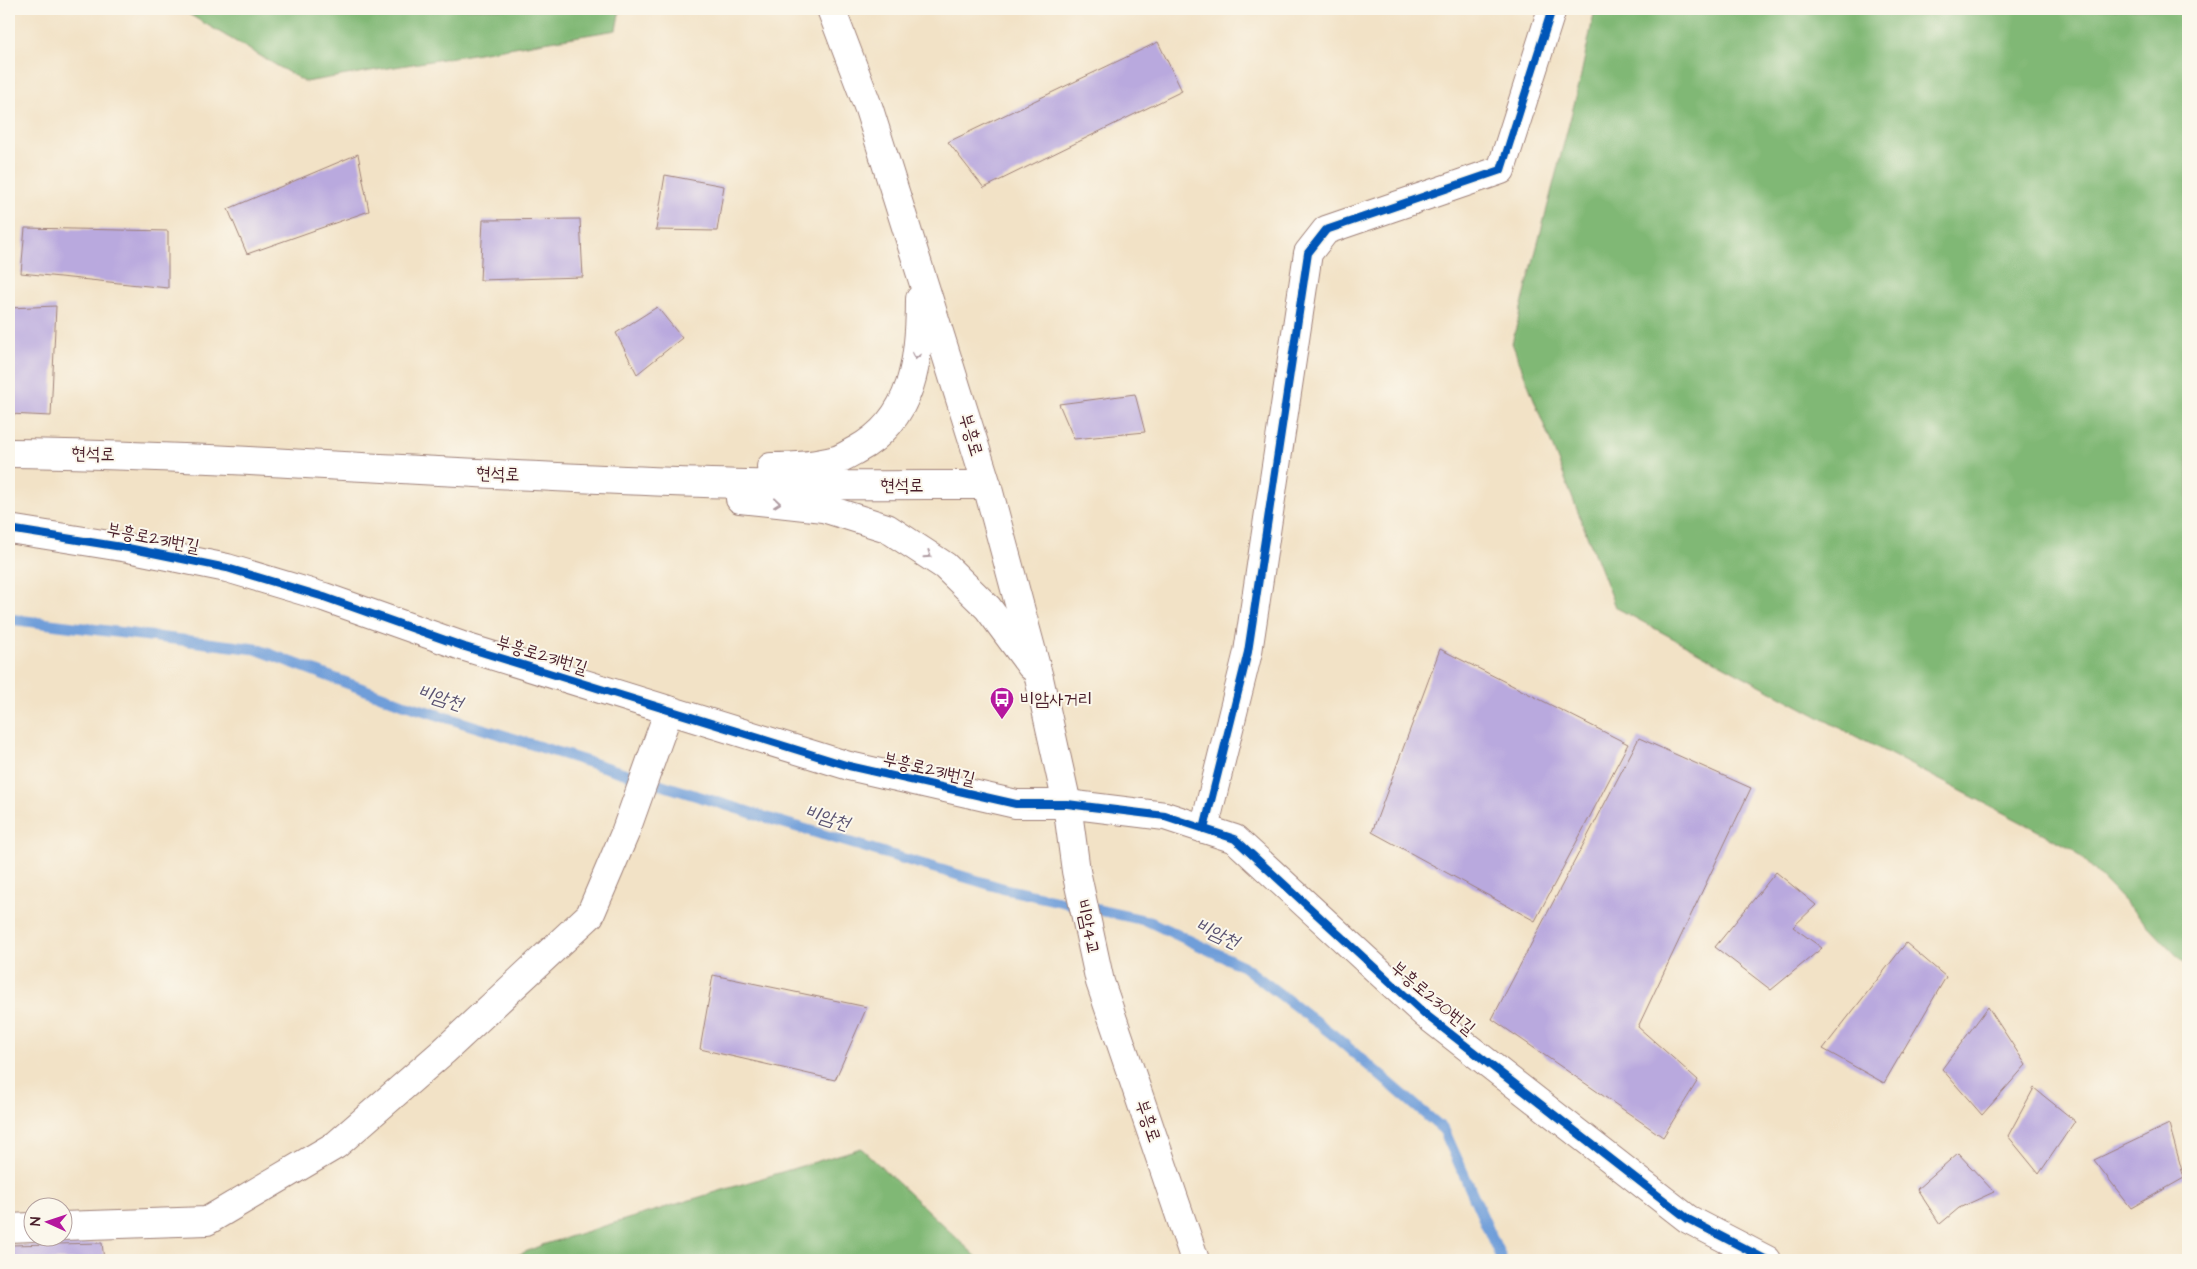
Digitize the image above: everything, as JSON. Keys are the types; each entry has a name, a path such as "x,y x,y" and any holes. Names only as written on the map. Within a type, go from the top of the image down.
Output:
{"street":[{"name":"부흥로","path":"831,9 869,109 987,485 1039,678 1067,804 1076,872"},
{"path":"1204,829 1248,652 1308,253 1326,230 1501,170 1552,9"},
{"path":"454,472 800,467 838,460 869,443 896,417 912,382 920,335 920,273"},
{"name":"현석로","path":"9,452 126,454 454,472 746,484 987,485"},
{"path":"503,474 823,508 887,528 945,566 988,608 1039,678"},
{"name":"부흥로231번길","path":"9,529 128,548 227,568 324,597 465,647 868,770 1016,804 1067,804"},
{"path":"72,1226 207,1221 336,1145 444,1051 590,915 625,833 669,710"},
{"name":"부흥로230번길","path":"1067,804 1165,816 1236,839 1425,1014 1688,1219 1767,1260"},
{"name":"비암4교","path":"1076,872 1100,982"},
{"name":"부흥로","path":"1100,982 1195,1260"},
{"path":"9,1228 22,1227"}],"green space":[{"path":"180,9 620,9 616,30 305,82"},
{"path":"1595,9 2188,9 2188,967 2073,849 1834,725 1615,607 1512,343 1578,89"},
{"path":"861,1148 980,1260 506,1260 542,1245"}],"building":[{"path":"1158,42 1182,91 984,188 948,142"},
{"path":"358,154 369,211 247,254 228,209"},
{"path":"665,175 724,186 717,231 656,230"},
{"path":"580,219 583,277 480,280 483,220"},
{"path":"25,228 168,231 168,288 21,273"},
{"path":"56,306 51,416 9,414 9,308"},
{"path":"657,307 682,338 637,374 616,333"},
{"path":"1135,394 1145,432 1074,439 1059,404"},
{"path":"1440,649 1628,744 1535,921 1372,832"},
{"path":"1639,738 1751,788 1638,1027 1698,1080 1663,1137 1492,1019"},
{"path":"1776,872 1816,905 1793,927 1822,948 1771,990 1715,947"},
{"path":"1906,943 1946,977 1884,1083 1823,1049"},
{"path":"713,975 867,1007 835,1080 700,1049"},
{"path":"1988,1007 2026,1065 1982,1115 1942,1069"},
{"path":"2034,1088 2075,1121 2039,1174 2008,1136"},
{"path":"2169,1124 2184,1178 2131,1208 2094,1160"},
{"path":"1958,1153 1994,1192 1959,1208 1940,1224 1917,1189"},
{"path":"102,1243 104,1260 10,1260 9,1245 72,1246 72,1244"}],"waterway":[{"name":"비암천","path":"9,619 256,649 403,704 774,820 1005,889 1148,921 1243,966 1332,1034 1444,1130 1502,1260"}],"cycle path":[{"path":"1204,829 1248,652 1308,253 1326,230 1501,170 1552,9"},
{"path":"9,529 128,548 227,568 324,597 465,647 849,766 1016,804 1067,804 1165,816 1235,839 1425,1014 1688,1219 1767,1260"}],"place":[{"name":"비암사거리","path":"1002,720"}]}
